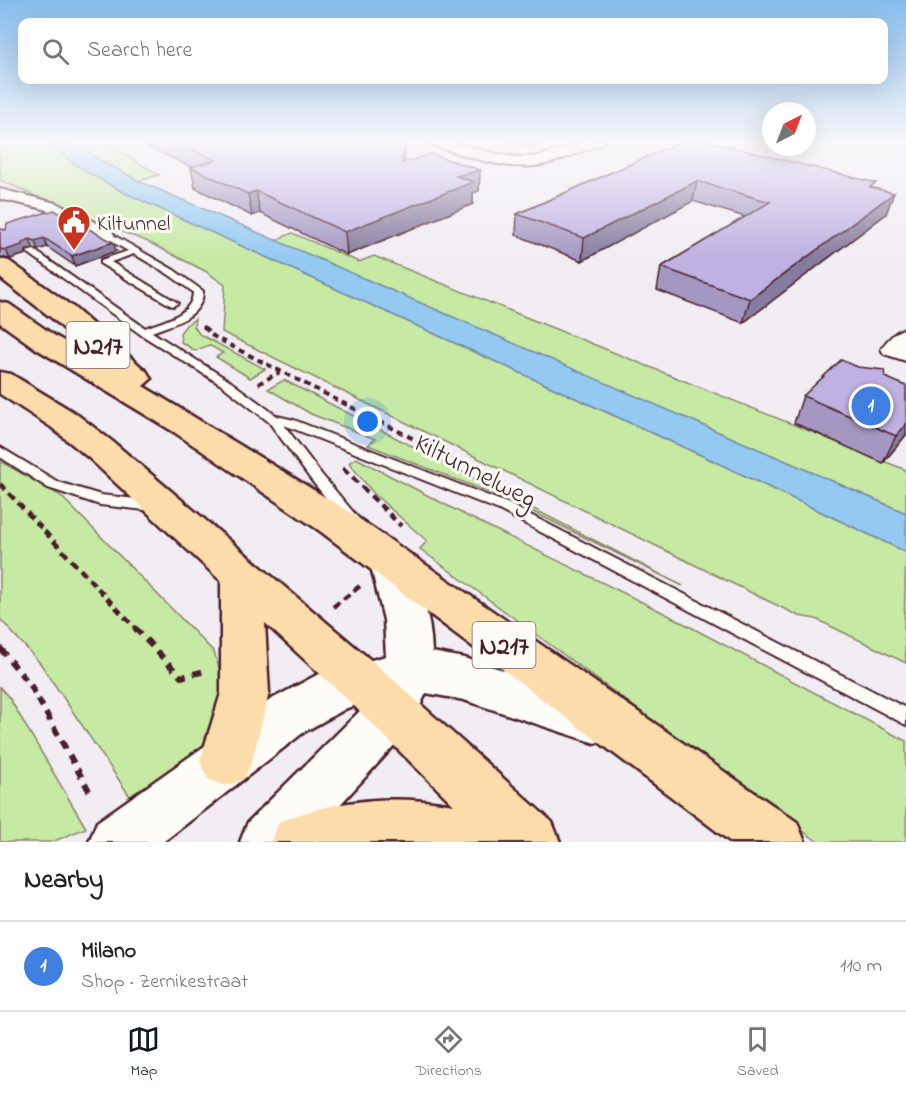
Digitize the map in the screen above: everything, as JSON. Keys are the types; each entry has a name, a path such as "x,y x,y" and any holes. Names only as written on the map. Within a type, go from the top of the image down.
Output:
{"main road":[{"name":"Kiltunnelweg","path":"15,259 63,313 186,425"},
{"name":"Kiltunnelweg","path":"0,287 186,425"},
{"name":"Kiltunnelweg","path":"0,310 45,342 186,425 334,521 777,842"},
{"path":"0,381 63,420 242,575 388,689 532,842"},
{"path":"226,761 245,693 242,575"},
{"path":"298,842 347,831 417,827 445,829 490,842"}],"street":[{"path":"0,194 50,206 105,234"},
{"path":"906,335 892,349 906,354"},
{"path":"268,842 388,689 408,627 390,563"},
{"path":"117,842 287,716 334,690 388,689 437,673 464,679 618,727"}],"lane":[{"path":"105,234 198,291 198,300 185,316 144,332"},
{"path":"135,251 104,262 173,303"},
{"name":"Kiltunnelweg","path":"15,259 144,332 227,384 273,419 317,478 390,563"},
{"name":"Kiltunnelweg","path":"273,419 290,423 504,507 906,717"},
{"path":"0,452 53,485 100,500 167,508"}],"path":[{"name":"Kiltunnelweg","path":"203,319 202,325 206,331 495,480"},
{"path":"250,388 281,371"},
{"path":"0,648 31,686 92,796"}],"green space":[{"path":"1,180 102,180 123,192 705,457 906,552 904,629 906,663 816,619 799,616 222,332 225,285 205,271 146,241 73,213"},
{"path":"292,233 359,262 374,256 906,470 906,513 274,241"},
{"path":"195,319 194,326 199,334 265,369 250,378 216,357 223,353 209,345 195,351 181,342 180,333"},
{"path":"284,380 683,586 511,501 368,445 375,439 311,414 268,389"},
{"path":"356,458 467,516 664,613 906,741 906,842 818,842 420,549 427,541 374,494 349,463"},
{"path":"0,461 61,496 214,652 226,690 220,721 199,756 135,804 40,663 0,619"},
{"path":"0,687 10,699 86,828 52,842 0,842"}],"water":[{"path":"102,180 138,180 906,513 906,552 705,457 123,192"}],"building":[{"path":"219,180 473,182 345,232 256,191 248,194"},
{"path":"594,180 865,180 876,183 870,187 894,193 750,299 661,267 770,202 697,181 584,238 517,214"},
{"path":"54,210 113,242 72,256 44,238 35,241 30,239 22,242 22,245 6,250 0,249 0,229 6,230 7,224"},
{"path":"841,360 858,367 884,370 885,377 906,386 906,424 896,436 803,396"}],"place":[{"name":"Kiltunnel","path":"74,251"},
{"name":"Milano","path":"871,406"}]}
